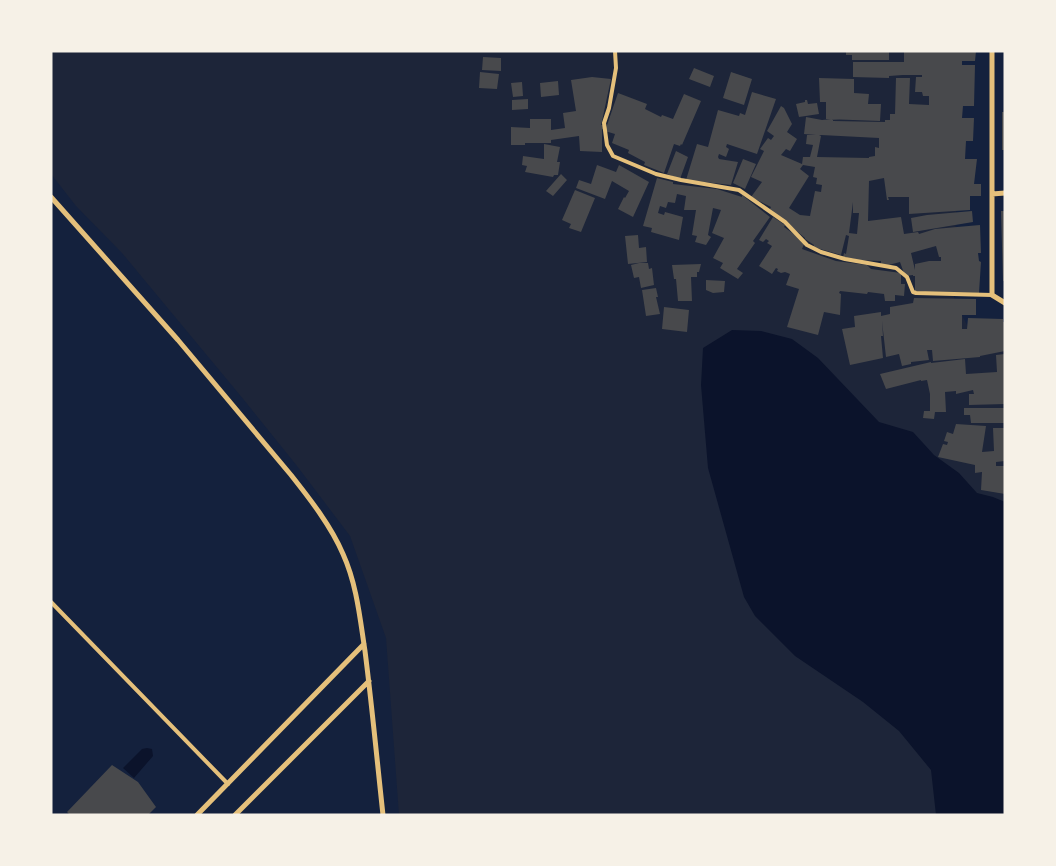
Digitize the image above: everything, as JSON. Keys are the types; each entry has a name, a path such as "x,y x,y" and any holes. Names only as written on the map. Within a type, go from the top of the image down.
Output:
{"street":[{"path":"992,51 992,295 1002,303"},
{"path":"992,194 1005,193"},
{"path":"51,198 178,340 309,498 333,536 344,557 359,608 369,681 383,815"},
{"path":"197,815 364,644"},
{"path":"235,815 369,681"}],"lane":[{"path":"615,51 616,68 609,108 604,123 607,145 613,156 656,174 739,190 785,222 807,245 820,252 845,259 896,268 907,277 913,292 916,294 992,295"},
{"path":"51,602 228,784"}],"shaded area":[{"path":"51,51 960,51 954,299 968,327 1005,326 1005,815 399,815 386,638 350,536 244,400 122,253 76,206 51,174"},
{"path":"732,330 761,331 792,339 818,358 879,422 913,432 934,455 959,473 977,493 1005,502 1005,815 936,815 931,770 899,731 863,702 795,656 755,616 744,597 708,468 701,385 703,348"},
{"path":"142,749 152,749 153,756 134,778 123,768"}],"building":[{"path":"846,51 889,51 889,60 852,60 852,55 846,55"},
{"path":"904,51 976,51 975,61 962,61 962,65 975,65 974,106 963,106 962,118 974,118 973,141 966,141 965,159 977,159 974,184 981,184 981,196 970,196 970,210 909,214 909,197 888,197 889,200 887,200 884,178 869,181 868,221 901,217 904,234 918,232 919,234 935,229 980,225 981,253 978,253 979,261 981,262 979,293 915,292 915,276 905,276 900,262 881,267 881,261 843,258 844,253 846,254 849,236 846,235 841,255 813,247 814,245 770,209 771,207 751,197 762,182 751,177 764,151 760,149 768,138 771,140 774,136 767,131 781,106 784,108 792,124 787,132 797,139 790,151 786,149 781,155 802,164 803,157 810,157 813,145 806,144 807,135 816,135 804,134 806,117 822,120 833,119 833,121 885,122 885,120 890,120 890,114 895,114 896,78 910,78 909,104 929,105 929,96 923,96 922,92 915,92 916,77 922,77 922,75 889,76 889,78 853,77 853,62 904,62","holes":["821,135 879,138 879,148 875,147 875,156 869,158 817,157 821,136 819,136","803,165 815,167 813,177 817,178 816,184 822,185 821,192 815,191 810,216 800,215 789,208 809,176 800,169","853,202 853,213 859,213 857,234 849,233","936,246 941,261 915,264 915,270 911,253"]},
{"path":"483,57 501,58 501,71 482,70"},
{"path":"694,68 714,76 710,87 689,79"},
{"path":"480,72 499,74 497,89 479,88"},
{"path":"731,72 752,79 744,105 723,98"},
{"path":"592,77 611,79 601,125 604,125 602,129 602,152 580,151 579,136 551,140 551,143 511,145 511,127 530,128 530,119 551,119 551,130 565,128 563,113 576,111 571,80"},
{"path":"819,78 854,79 854,93 869,94 868,104 881,104 880,121 826,119 826,102 820,102"},
{"path":"558,81 559,95 541,97 540,83"},
{"path":"522,82 523,96 513,97 511,83"},
{"path":"752,92 776,99 757,154 727,144 726,147 729,149 726,157 719,154 718,157 719,159 738,162 731,185 686,180 697,144 708,147 718,110 739,116 740,113 745,115"},
{"path":"618,93 647,104 645,109 661,117 662,115 673,119 684,94 701,101 682,145 674,144 664,173 644,165 645,162 628,153 629,150 612,143 615,134 605,131"},
{"path":"528,99 528,109 512,110 512,100"},
{"path":"807,100 808,104 817,103 819,114 799,117 796,104 805,102"},
{"path":"1002,112 1005,112 1005,150 1002,150"},
{"path":"544,144 560,147 557,162 560,162 558,175 553,177 525,172 527,166 522,165 523,156 544,159"},
{"path":"676,151 688,157 680,179 667,174"},
{"path":"743,159 756,164 745,189 733,183"},
{"path":"597,165 616,172 619,165 649,182 633,217 618,209 629,191 612,181 605,199 576,188 579,180 591,184"},
{"path":"561,174 567,180 553,196 546,191"},
{"path":"657,178 673,182 673,184 717,189 742,197 742,195 770,217 737,269 743,273 738,279 720,268 723,263 713,258 724,238 712,233 721,210 713,208 708,235 711,237 706,245 695,242 697,236 692,235 696,210 684,210 686,196 677,194 675,203 668,202 666,208 660,206 658,213 664,215 665,212 683,217 679,240 651,232 652,228 643,226"},
{"path":"575,190 595,198 581,232 569,228 571,224 562,220"},
{"path":"972,211 973,222 913,232 911,218"},
{"path":"1001,211 1005,211 1005,281 1003,281"},
{"path":"773,217 805,242 802,249 836,261 867,265 871,269 901,273 901,284 905,284 904,296 895,295 895,301 885,301 884,294 840,291 840,315 824,312 818,335 787,327 799,289 786,285 790,274 781,273 776,268 772,274 759,266 772,246 767,243 769,241 766,239 763,242 759,240"},
{"path":"638,235 639,248 646,247 647,262 628,264 625,236"},
{"path":"648,263 649,269 652,268 654,285 641,288 639,277 634,278 631,265"},
{"path":"701,264 697,277 691,277 692,301 678,301 676,279 674,279 672,265"},
{"path":"706,280 725,281 724,292 713,293 706,290"},
{"path":"656,288 660,314 646,316 642,290"},
{"path":"914,298 976,299 976,315 962,315 962,329 967,329 968,318 1003,319 1003,322 1005,322 1005,351 980,357 933,361 932,350 927,350 929,360 911,362 911,364 902,366 899,354 886,357 882,321 883,358 850,365 842,329 855,327 854,316 881,312 881,316 890,314 890,307 913,303"},
{"path":"664,307 689,310 687,332 662,329"},
{"path":"1005,354 1005,404 969,405 969,394 974,394 973,390 956,394 956,391 945,392 946,412 935,412 934,419 923,418 924,411 930,411 930,394 927,380 886,389 880,374 931,362 965,359 966,374 997,372 996,355"},
{"path":"964,408 1005,408 1005,423 971,423 970,415 964,415"},
{"path":"956,424 986,426 982,452 994,451 993,428 1005,428 1005,461 996,462 996,466 1005,466 1005,494 981,490 982,472 975,473 975,465 938,457 943,444 947,445 948,442 944,441 947,432 953,434"},
{"path":"112,765 138,782 156,807 148,815 70,815 67,812"}]}
